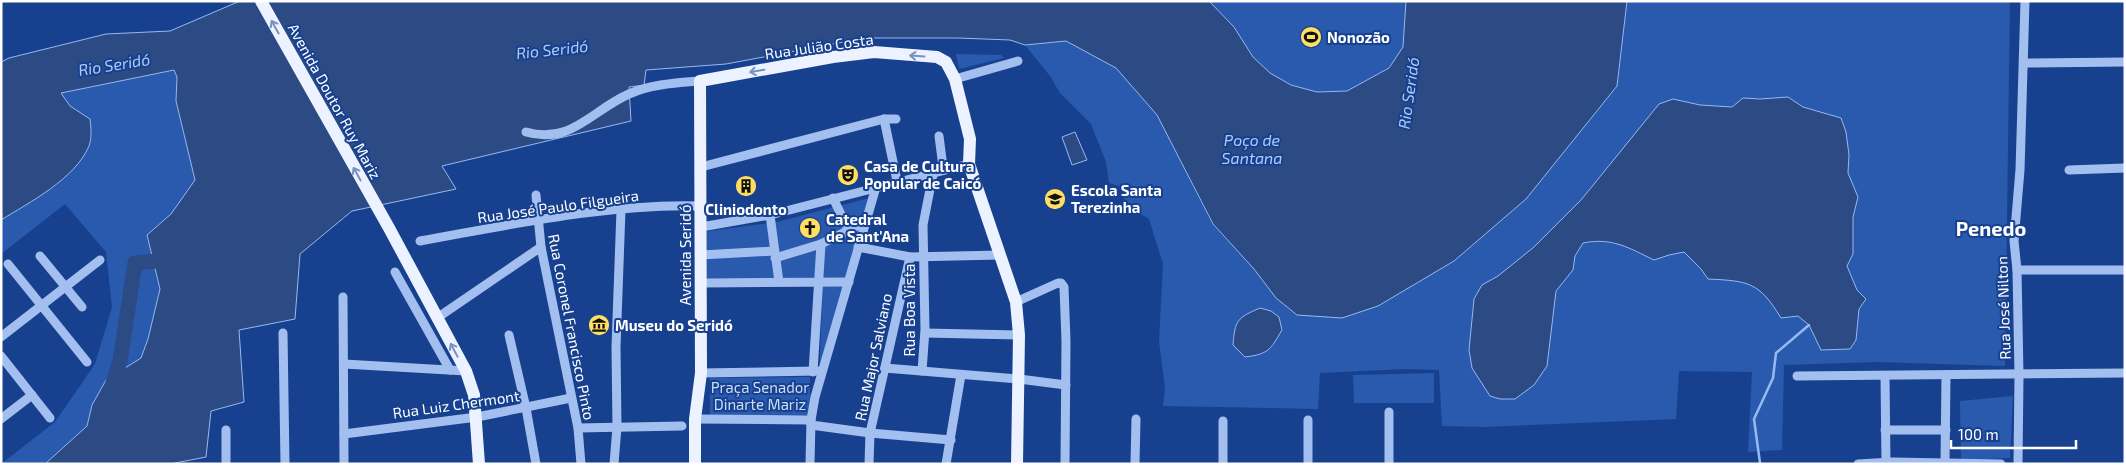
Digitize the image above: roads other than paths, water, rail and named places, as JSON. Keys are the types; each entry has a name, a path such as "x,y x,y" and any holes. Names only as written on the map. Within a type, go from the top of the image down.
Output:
{"main road":[{"name":"Avenida Doutor Ruy Mariz","path":"261,1 466,371 474,395 477,417 478,464"},
{"name":"Rua Julião Costa","path":"700,81 874,52 937,57 946,62 954,79 970,139 969,164"},
{"name":"Avenida Seridó","path":"695,464 695,419 701,373 701,206 703,166 700,81"},
{"path":"969,164 1016,302 1019,335 1018,464"}],"street":[{"name":"Rua José Nilton","path":"2018,464 2019,375 2015,221 2020,170 2024,1"},
{"path":"954,79 1018,61"},
{"path":"2024,63 2125,62"},
{"path":"526,132 538,136 556,135 637,91 669,83 700,81"},
{"path":"884,119 897,181"},
{"path":"703,166 884,119 896,119"},
{"name":"Rua Boa Vista","path":"922,371 925,333 923,225 933,174 943,167 940,136"},
{"path":"701,227 770,215 969,164"},
{"path":"2069,170 2125,168"},
{"path":"810,464 811,422 823,371 876,187"},
{"name":"Rua Coronel Francisco Pinto","path":"536,195 541,247 578,428 581,464"},
{"path":"833,198 849,231"},
{"name":"Rua José Paulo Filgueira","path":"420,241 539,221 621,210 701,206"},
{"path":"614,464 621,210"},
{"path":"770,215 779,282"},
{"path":"701,256 775,255 821,244 867,221"},
{"path":"813,372 821,244"},
{"path":"437,318 541,247"},
{"path":"858,247 910,257 1000,254"},
{"path":"40,256 82,307"},
{"name":"Rua Major Salviano","path":"869,464 870,434 910,257"},
{"path":"1,337 100,260"},
{"path":"8,264 87,362"},
{"path":"2017,270 2125,270"},
{"path":"395,272 450,370"},
{"path":"701,283 849,282"},
{"path":"1016,302 1061,283 1065,289 1065,464"},
{"path":"343,297 344,464"},
{"path":"283,333 285,464"},
{"path":"925,333 1019,335"},
{"path":"509,335 526,408 536,464"},
{"path":"1,356 50,418"},
{"path":"344,364 466,371"},
{"path":"885,368 1066,384"},
{"path":"701,373 823,371"},
{"path":"1797,376 2125,373"},
{"path":"946,464 961,374"},
{"path":"1945,463 1946,375"},
{"path":"1885,376 1886,463"},
{"path":"1,419 32,395"},
{"name":"Rua Luiz Chermont","path":"344,434 477,417 571,398"},
{"path":"1388,412 1389,464"},
{"path":"695,419 811,422 870,434 951,440"},
{"path":"1135,464 1136,419"},
{"path":"1308,420 1308,464"},
{"path":"1223,422 1223,464"},
{"path":"578,428 682,426"},
{"path":"226,430 226,464"},
{"path":"1886,430 1946,430"},
{"path":"1858,464 2001,464"}],"water":[{"path":"240,1 1209,1 1234,27 1253,57 1270,73 1291,85 1317,92 1347,91 1389,68 1403,47 1406,1 1627,1 1617,86 1526,199 1454,261 1378,306 1342,318 1297,315 1276,298 1254,269 1213,224 1157,115 1116,68 1066,41 1025,45 1010,40 865,38 726,64 646,70 644,85 629,87 631,121 442,166 456,189 352,211 300,254 295,319 239,330 244,402 211,411 206,457 170,464 45,464 87,426 92,405 106,380 141,358 148,339 160,289 147,235 171,214 195,180 176,101 177,77 174,70 61,93 70,106 90,119 91,136 89,146 82,158 63,179 51,189 1,220 1,62 9,58 106,34 170,31"},
{"path":"1788,97 1803,107 1841,118 1846,132 1849,155 1848,173 1858,197 1853,217 1853,254 1847,266 1857,290 1866,299 1859,309 1856,340 1850,349 1821,350 1809,325 1798,316 1781,318 1766,297 1752,286 1734,281 1708,279 1684,252 1654,260 1636,251 1612,243 1603,241 1583,243 1575,256 1573,270 1556,291 1547,366 1534,385 1515,399 1500,399 1490,396 1472,368 1469,350 1474,299 1482,285 1498,276 1534,247 1581,200 1659,104 1673,99 1700,105 1732,107 1743,98"},
{"path":"1075,132 1087,160 1072,165 1062,137"},
{"path":"1260,308 1271,311 1279,317 1282,330 1268,350 1245,357 1233,345 1236,325 1246,314"}],"waterway":[{"path":"110,392 120,361 135,263 167,260 169,256"},
{"path":"1760,463 1754,419 1773,378 1776,353 1809,325"}],"place":[{"name":"Nonozão","path":"1311,37"},
{"name":"Casa de Cultura Popular de Caicó","path":"848,175"},
{"name":"Cliniodonto","path":"746,186"},
{"name":"Escola Santa Terezinha","path":"1055,199"},
{"name":"Catedral de Sant'Ana","path":"810,228"},
{"name":"Museu do Seridó","path":"599,325"}],"district":[{"name":"Penedo","path":"1991,228"}],"water label":[{"name":"Rio Seridó","path":"552,49"},
{"name":"Rio Seridó","path":"114,64"},
{"name":"Rio Seridó","path":"1408,93"},
{"name":"Poço de Santana","path":"1252,148"}],"park label":[{"name":"Praça Senador Dinarte Mariz","path":"760,396"}]}
